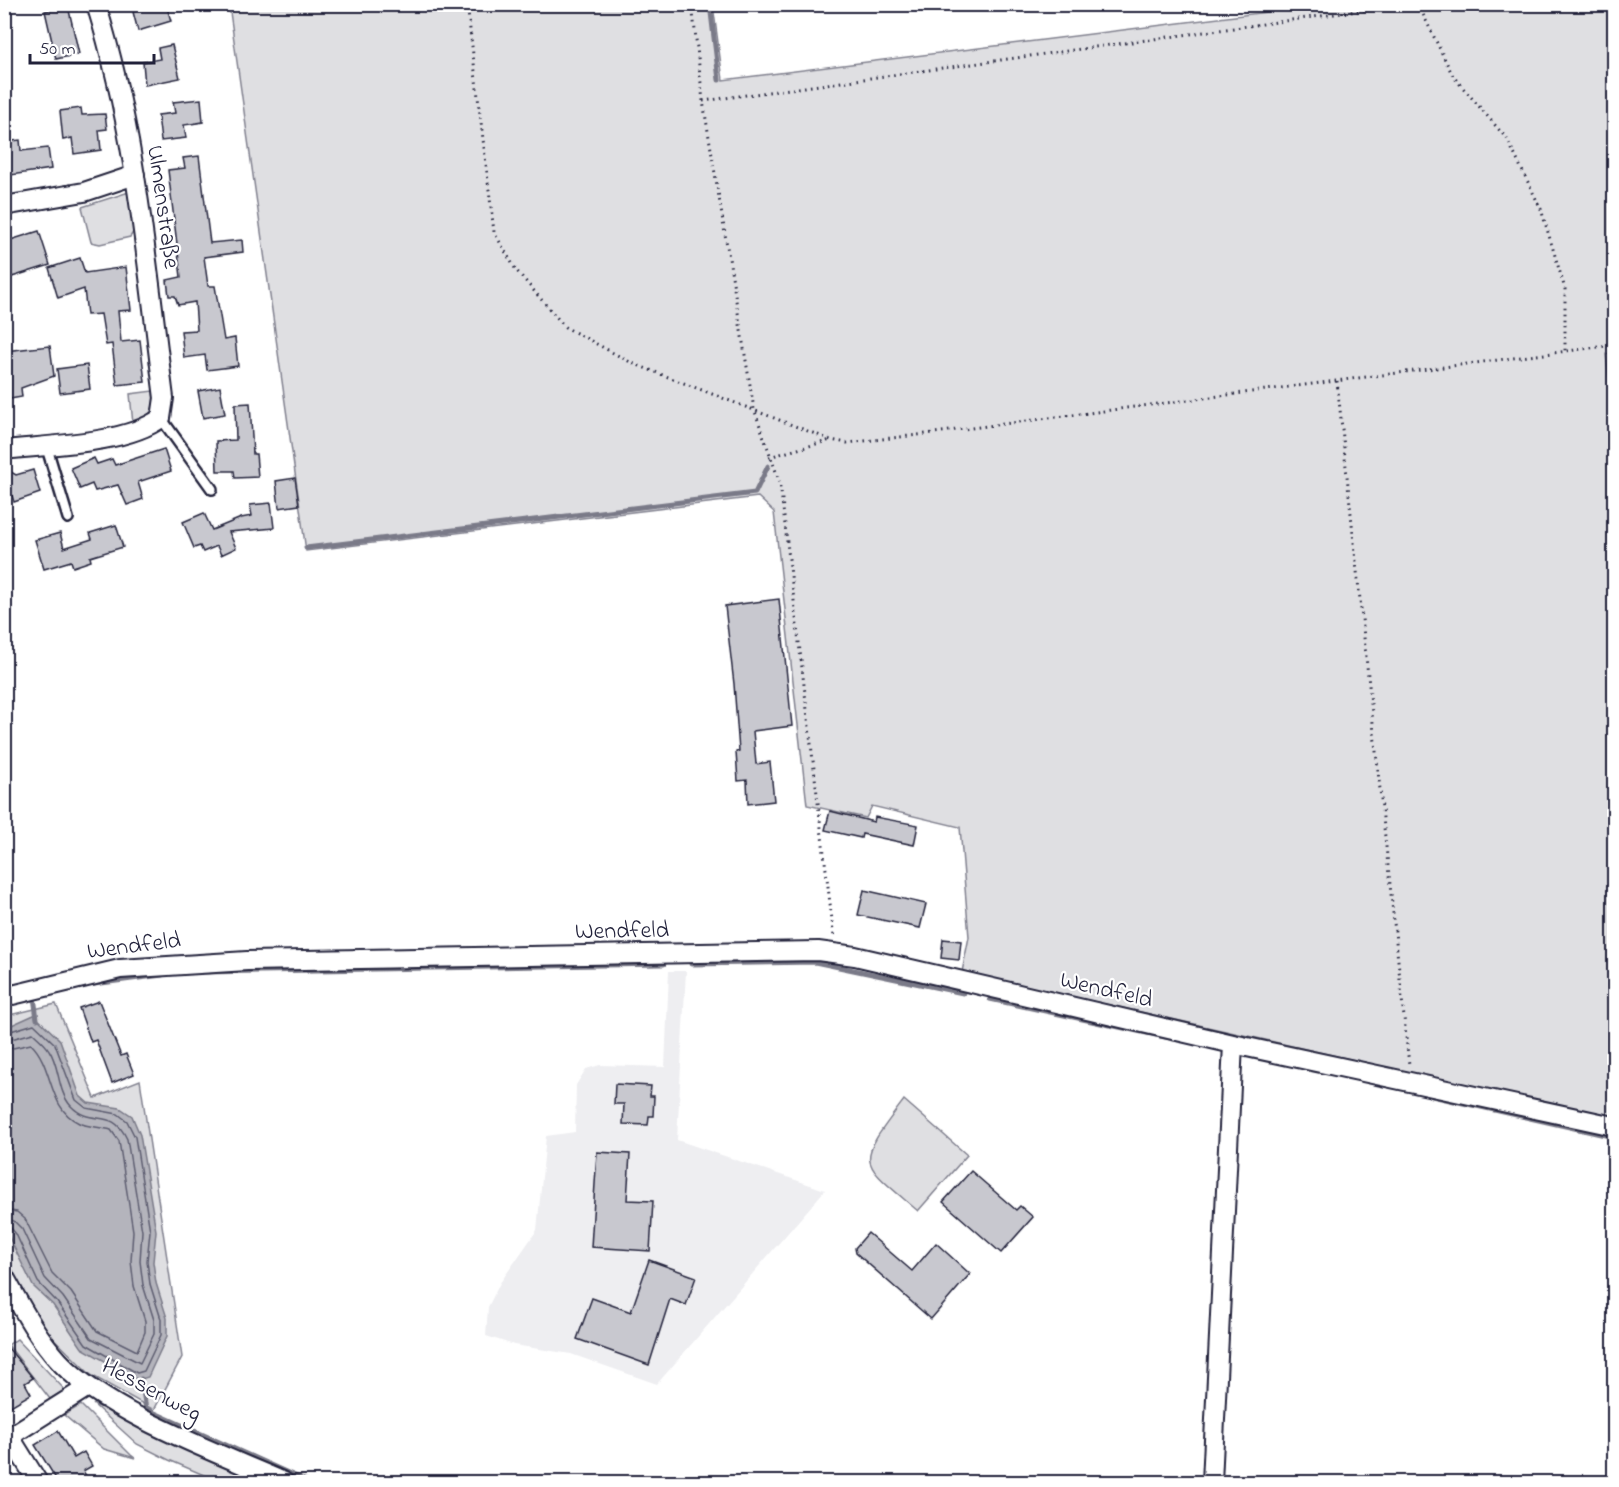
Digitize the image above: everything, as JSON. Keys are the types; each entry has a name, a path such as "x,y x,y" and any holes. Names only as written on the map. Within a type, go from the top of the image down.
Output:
{"street":[{"name":"Ulmenstraße","path":"96,4 125,116 135,175 164,398 161,418"},
{"path":"4,206 84,192 135,175"},
{"path":"4,450 130,434 150,427 161,418"},
{"name":"Wendfeld","path":"4,997 120,969 192,964 818,951 836,953 1233,1044 1614,1126"},
{"path":"1212,1482 1233,1044"},
{"name":"Hessenweg","path":"4,1276 33,1328 60,1362 88,1387 186,1439 284,1482"},
{"path":"38,1482 8,1439 88,1387"}],"lane":[{"path":"161,418 212,489"},
{"path":"46,445 68,518"}],"path":[{"path":"467,4 494,232 516,270 564,327 632,363 831,440 847,443 918,435 1614,345"},
{"path":"692,4 703,101 754,409 780,483 836,953"},
{"path":"703,101 1408,4"},
{"path":"1418,4 1453,75 1507,139 1541,209 1565,289 1565,351"},
{"path":"1337,381 1411,1082"},
{"path":"769,457 831,440"}],"shaded area":[{"path":"229,5 713,5 723,80 1307,7 1307,5 1614,5 1614,352 1606,354 1614,425 1614,1118 962,972 969,937 960,827 872,806 866,818 807,805 774,512 758,497 306,551"},
{"path":"129,192 134,231 130,237 100,244 91,242 82,207"},
{"path":"153,391 154,403 148,416 133,424 130,394"},
{"path":"669,971 686,971 677,1140 825,1190 657,1384 571,1354 514,1345 486,1336 488,1307 500,1283 537,1230 546,1136 575,1132 576,1085 586,1069 600,1065 665,1067"},
{"path":"56,1004 95,1098 140,1080 182,1357 154,1410 91,1375 40,1325 5,1256 5,1016"},
{"path":"904,1100 967,1155 918,1211 883,1181 874,1170 870,1160 871,1150 877,1137"},
{"path":"17,1339 65,1390 50,1399 8,1345"},
{"path":"93,1404 266,1482 220,1482 169,1460 137,1444"},
{"path":"81,1405 135,1458 104,1449 64,1415"}],"water":[{"path":"34,1015 60,1040 80,1096 88,1103 120,1108 132,1116 140,1135 156,1231 153,1262 156,1283 167,1318 167,1336 148,1377 138,1380 82,1348 53,1305 33,1286 5,1229 5,1028"}],"building":[{"path":"149,4 166,4 171,21 138,31 133,12 150,7"},
{"path":"68,6 79,54 56,59 45,11"},
{"path":"172,45 180,78 145,85 143,62 160,59 158,48"},
{"path":"201,99 203,122 184,125 186,138 161,141 158,115 175,113 173,102"},
{"path":"81,108 82,115 105,114 107,129 99,130 101,150 74,154 72,138 63,140 60,111"},
{"path":"20,140 21,151 48,148 51,169 4,176 4,142"},
{"path":"199,156 210,243 242,240 243,252 204,257 208,286 215,286 224,340 235,338 238,366 207,370 205,355 184,358 181,331 197,330 195,302 178,305 175,296 169,296 167,280 181,277 168,170 185,168 183,158"},
{"path":"39,231 50,265 12,277 4,254 4,242"},
{"path":"80,258 85,273 126,267 131,310 118,311 121,342 140,340 145,382 117,385 112,344 106,345 101,314 87,315 84,289 58,298 49,268"},
{"path":"50,346 54,376 21,388 22,397 4,400 4,351"},
{"path":"87,365 90,389 60,393 57,369"},
{"path":"220,387 225,414 203,418 198,391"},
{"path":"250,403 253,454 256,454 258,477 235,478 234,471 217,471 216,441 236,440 235,404"},
{"path":"164,449 171,471 138,482 143,499 127,505 118,485 95,491 92,484 80,489 71,468 94,458 97,464 112,459 115,465"},
{"path":"4,468 16,475 33,470 40,493 14,502 11,493 8,494 4,486"},
{"path":"295,478 299,505 279,508 276,481"},
{"path":"271,503 274,528 229,532 236,548 221,555 217,546 203,552 200,546 194,548 183,522 204,513 212,530 252,516 250,505"},
{"path":"116,525 123,547 90,557 91,561 73,567 71,561 44,569 35,540 60,533 64,548 92,539 90,533"},
{"path":"779,599 792,726 753,731 756,764 770,762 774,801 748,804 747,780 738,781 736,752 739,751 725,606"},
{"path":"830,811 874,822 875,817 918,825 914,845 862,834 861,838 825,830"},
{"path":"864,890 926,904 920,928 858,915"},
{"path":"943,939 961,941 959,960 941,958"},
{"path":"99,1001 121,1056 126,1054 134,1074 112,1083 96,1040 91,1042 79,1008"},
{"path":"615,1084 651,1086 650,1096 654,1096 653,1116 649,1116 648,1125 623,1124 624,1104 614,1104"},
{"path":"597,1152 630,1154 627,1200 653,1201 650,1251 591,1247"},
{"path":"971,1171 1016,1210 1020,1206 1033,1217 1001,1253 943,1202"},
{"path":"868,1233 912,1271 936,1243 970,1274 931,1319 856,1253 855,1248"},
{"path":"649,1260 696,1277 686,1305 670,1299 649,1365 577,1339 592,1298 631,1312"},
{"path":"4,1343 33,1378 25,1383 31,1394 4,1410"},
{"path":"58,1431 74,1458 84,1452 92,1466 83,1471 90,1482 58,1482 35,1445"}],"waterway":[{"path":"710,4 719,80"},
{"path":"306,548 755,493 768,466"},
{"path":"691,964 815,962 963,993"},
{"path":"201,972 664,964"},
{"path":"94,984 162,975"},
{"path":"37,996 34,997 37,1019"},
{"path":"990,999 1179,1040"},
{"path":"1432,1096 1614,1137"},
{"path":"141,1379 146,1409 308,1482"}]}
